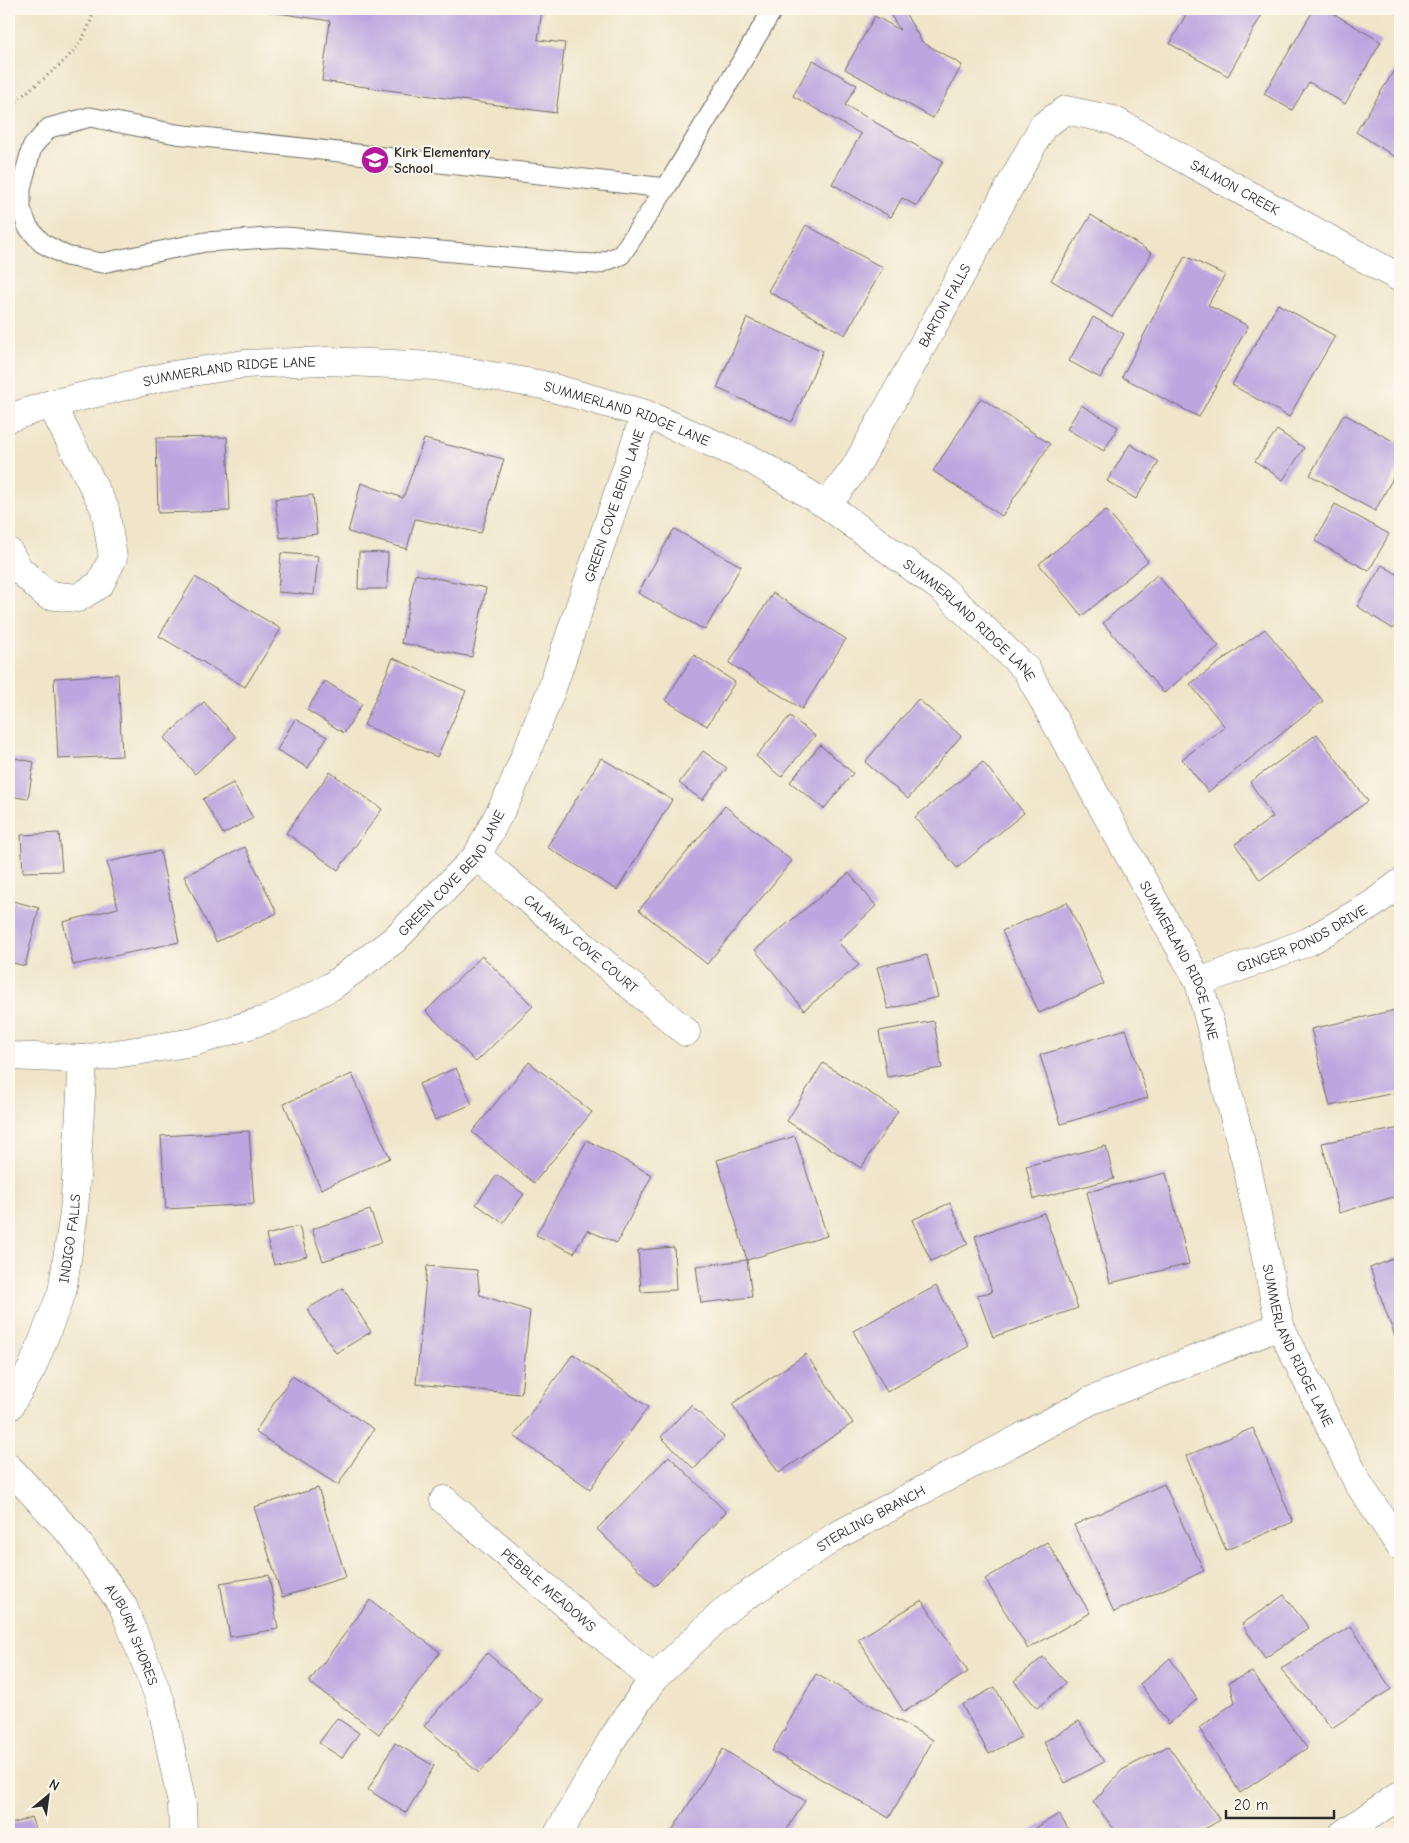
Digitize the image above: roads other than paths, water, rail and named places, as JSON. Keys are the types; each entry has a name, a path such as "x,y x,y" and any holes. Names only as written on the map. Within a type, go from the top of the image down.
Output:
{"street":[{"name":"SALMON CREEK","path":"1066,110 1113,120 1400,278"},
{"name":"BARTON FALLS","path":"827,505 855,468 1043,126 1066,110"},
{"name":"SUMMERLAND RIDGE LANE","path":"9,418 51,404 167,376 244,364 327,361 435,366 543,385 645,414 754,461 827,505 942,589 1026,669 1199,982 1248,1166 1280,1326 1358,1483 1400,1546"},
{"path":"9,552 18,568 47,595 78,598 100,584 113,558 105,509 51,404"},
{"name":"GREEN COVE BEND LANE","path":"9,1056 83,1059 194,1042 270,1018 332,986 394,940 477,856 510,793 551,691 645,414"},
{"name":"CALAWAY COVE COURT","path":"477,856 686,1032"},
{"name":"GINGER PONDS DRIVE","path":"1199,982 1308,942 1373,904 1400,883"},
{"name":"INDIGO FALLS","path":"9,1406 32,1368 62,1292 74,1213 83,1059"},
{"name":"STERLING BRANCH","path":"558,1834 613,1738 653,1679 728,1608 836,1536 1090,1401 1280,1326"},
{"name":"AUBURN SHORES","path":"9,1468 74,1537 123,1606 161,1702 182,1804 184,1834"},
{"name":"PEBBLE MEADOWS","path":"444,1500 653,1679"},
{"path":"1343,1834 1400,1795"}],"lane":[{"path":"666,188 176,134 90,117 49,128 32,147 20,188 21,209 28,227 42,243 66,256 102,263 205,242 285,236 598,264 621,255 666,188 773,9"}],"place":[{"name":"Kirk Elementary School","path":"375,160"}]}
